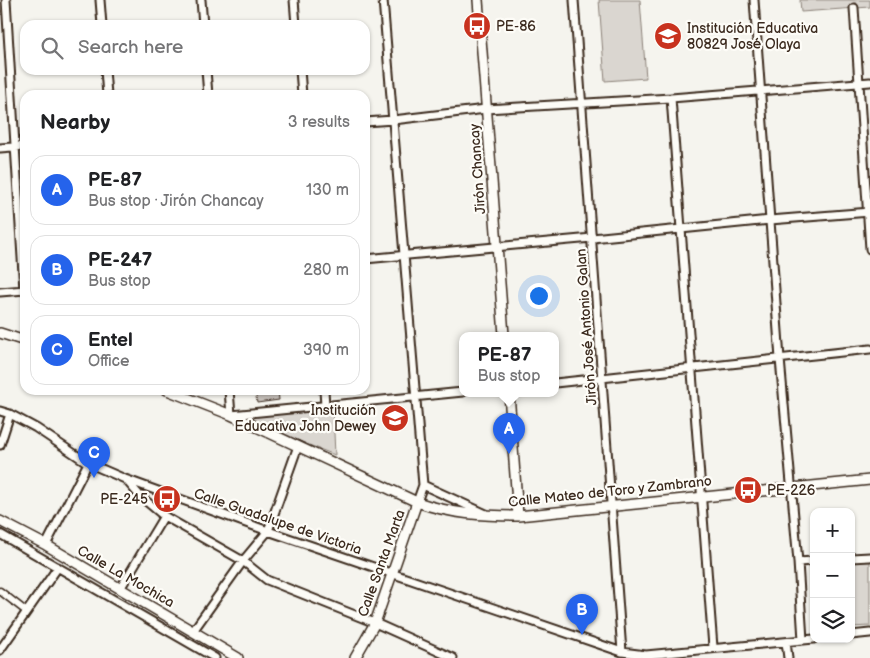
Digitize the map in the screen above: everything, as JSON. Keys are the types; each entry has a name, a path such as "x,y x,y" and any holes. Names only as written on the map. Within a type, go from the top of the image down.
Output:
{"street":[{"path":"6,0 20,226"},
{"path":"100,0 102,20"},
{"path":"201,0 203,20"},
{"path":"294,0 296,20"},
{"path":"383,0 405,254 414,397 422,485 418,502"},
{"name":"Jirón Chancay","path":"478,0 504,332"},
{"name":"Jirón José Antonio Galan","path":"574,0 622,652"},
{"path":"754,0 803,640"},
{"path":"854,8 870,249"},
{"path":"105,75 107,90"},
{"path":"206,75 208,90"},
{"path":"300,75 302,90"},
{"path":"370,122 486,109 672,98 870,82"},
{"path":"672,98 713,648"},
{"path":"0,148 20,146"},
{"path":"370,258 869,212"},
{"path":"0,292 20,290"},
{"path":"0,332 20,339"},
{"path":"559,383 870,349"},
{"path":"229,395 231,415 459,392"},
{"name":"Calle Mateo de Toro y Zambrano","path":"180,395 231,415 418,502 442,511 491,516 518,516 870,480"},
{"path":"324,395 325,406"},
{"path":"509,397 518,516"},
{"name":"Calle Guadalupe de Victoria","path":"0,411 10,414 36,428 88,463 125,479 268,531 622,652 645,656 810,639"},
{"path":"0,445 10,414"},
{"path":"193,631 243,561 268,531 298,446"},
{"path":"46,545 88,463"},
{"path":"125,479 140,496 164,516 243,561 271,582 453,658"},
{"path":"422,485 491,516"},
{"name":"Calle Santa Marta","path":"354,658 375,624 418,502"},
{"path":"120,589 164,516"},
{"name":"Calle La Mochica","path":"0,521 46,545 238,658"},
{"name":"Calle La Mochica","path":"0,534 215,658"},
{"path":"855,558 870,557"},
{"path":"798,562 810,561"},
{"path":"0,650 58,568"},
{"path":"0,591 27,612"},
{"path":"855,635 870,634"},
{"path":"786,642 788,658"},
{"path":"622,652 632,658"}],"shaded area":[{"path":"599,0 640,0 646,78 605,81"},
{"path":"800,0 870,0 870,7 801,12"},
{"path":"331,409 333,411 335,455 231,415 296,412"},
{"path":"870,561 870,626 855,627 855,562"}],"building":[{"path":"256,395 278,395 279,400 257,403"}],"place":[{"name":"PE-86","path":"477,26"},
{"name":"Institución Educativa 80829 José Olaya","path":"668,36"},
{"name":"Institución Educativa John Dewey","path":"395,418"},
{"name":"PE-87","path":"509,454"},
{"name":"Entel","path":"94,478"},
{"name":"PE-226","path":"748,490"},
{"name":"PE-245","path":"167,499"},
{"name":"PE-247","path":"582,635"}]}
